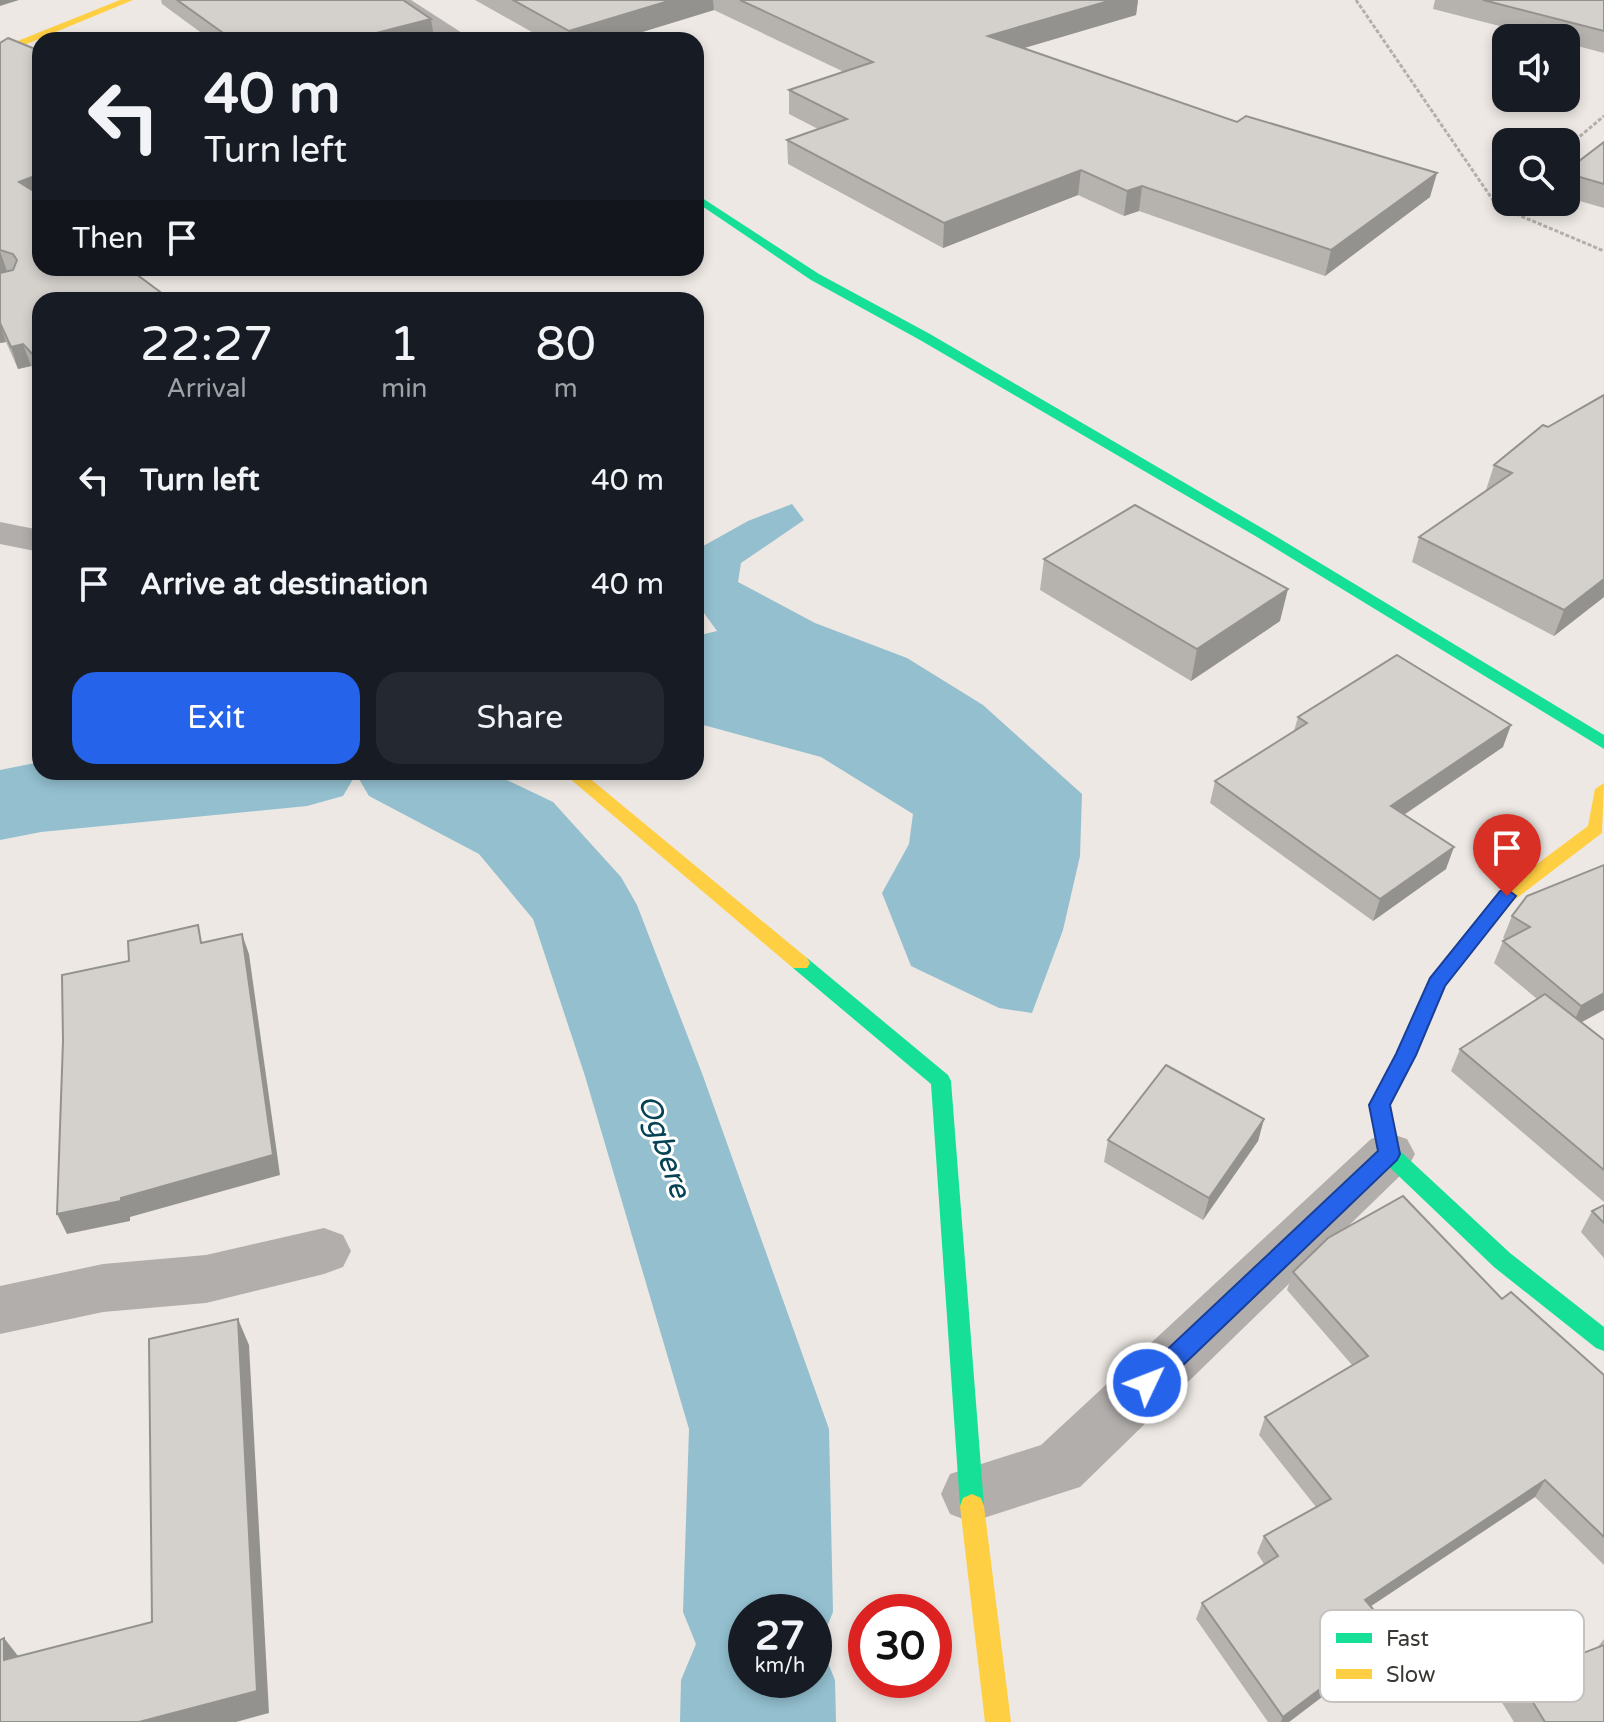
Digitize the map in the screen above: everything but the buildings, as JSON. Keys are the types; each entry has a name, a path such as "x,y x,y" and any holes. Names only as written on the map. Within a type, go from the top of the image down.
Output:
{"street":[{"path":"0,32 84,0"},
{"path":"49,32 128,0"},
{"path":"395,0 448,32"},
{"path":"0,52 32,39"},
{"path":"704,202 815,277 925,337 1262,534 1604,743"},
{"path":"0,533 32,539"},
{"path":"581,780 941,1081 971,1494 998,1722"},
{"path":"1604,789 1596,829 1507,896 1437,983 1406,1055 1379,1105 1389,1154 1502,1260 1604,1341"},
{"path":"971,1494 1059,1467 1389,1154"},
{"path":"0,1310 103,1288 206,1279 324,1251"}],"path":[{"path":"1356,0 1492,199"},
{"path":"1580,136 1604,116"},
{"path":"1521,216 1604,251"}],"water":[{"path":"792,504 804,520 741,563 738,582 815,623 907,658 983,705 1082,794 1080,856 1063,930 1032,1013 999,1008 911,966 882,893 909,844 913,814 821,757 704,725 704,634 717,631 704,613 704,546 748,521"}],"waterway":[{"name":"Ogbere","path":"0,805 41,797 222,780"},
{"name":"Ogbere","path":"421,780 516,828 583,905 644,1076 759,1429 758,1594"},
{"name":"Ogbere","path":"758,1698 758,1722"}],"traffic: fast":[{"path":"704,202 815,277 925,337 1262,534 1604,743"},
{"path":"800,963 941,1081 972,1506"},
{"path":"1383,1122 1389,1154 1502,1260 1604,1341"}],"traffic: slow":[{"path":"49,32 128,0"},
{"path":"0,52 32,39"},
{"path":"581,780 800,963"},
{"path":"1383,1122 1379,1105 1406,1055 1437,983 1507,896 1596,829 1604,789"},
{"path":"972,1506 998,1722"}],"route":[{"path":"1147,1383 1389,1154 1379,1105 1406,1055 1437,983 1507,896"}]}
